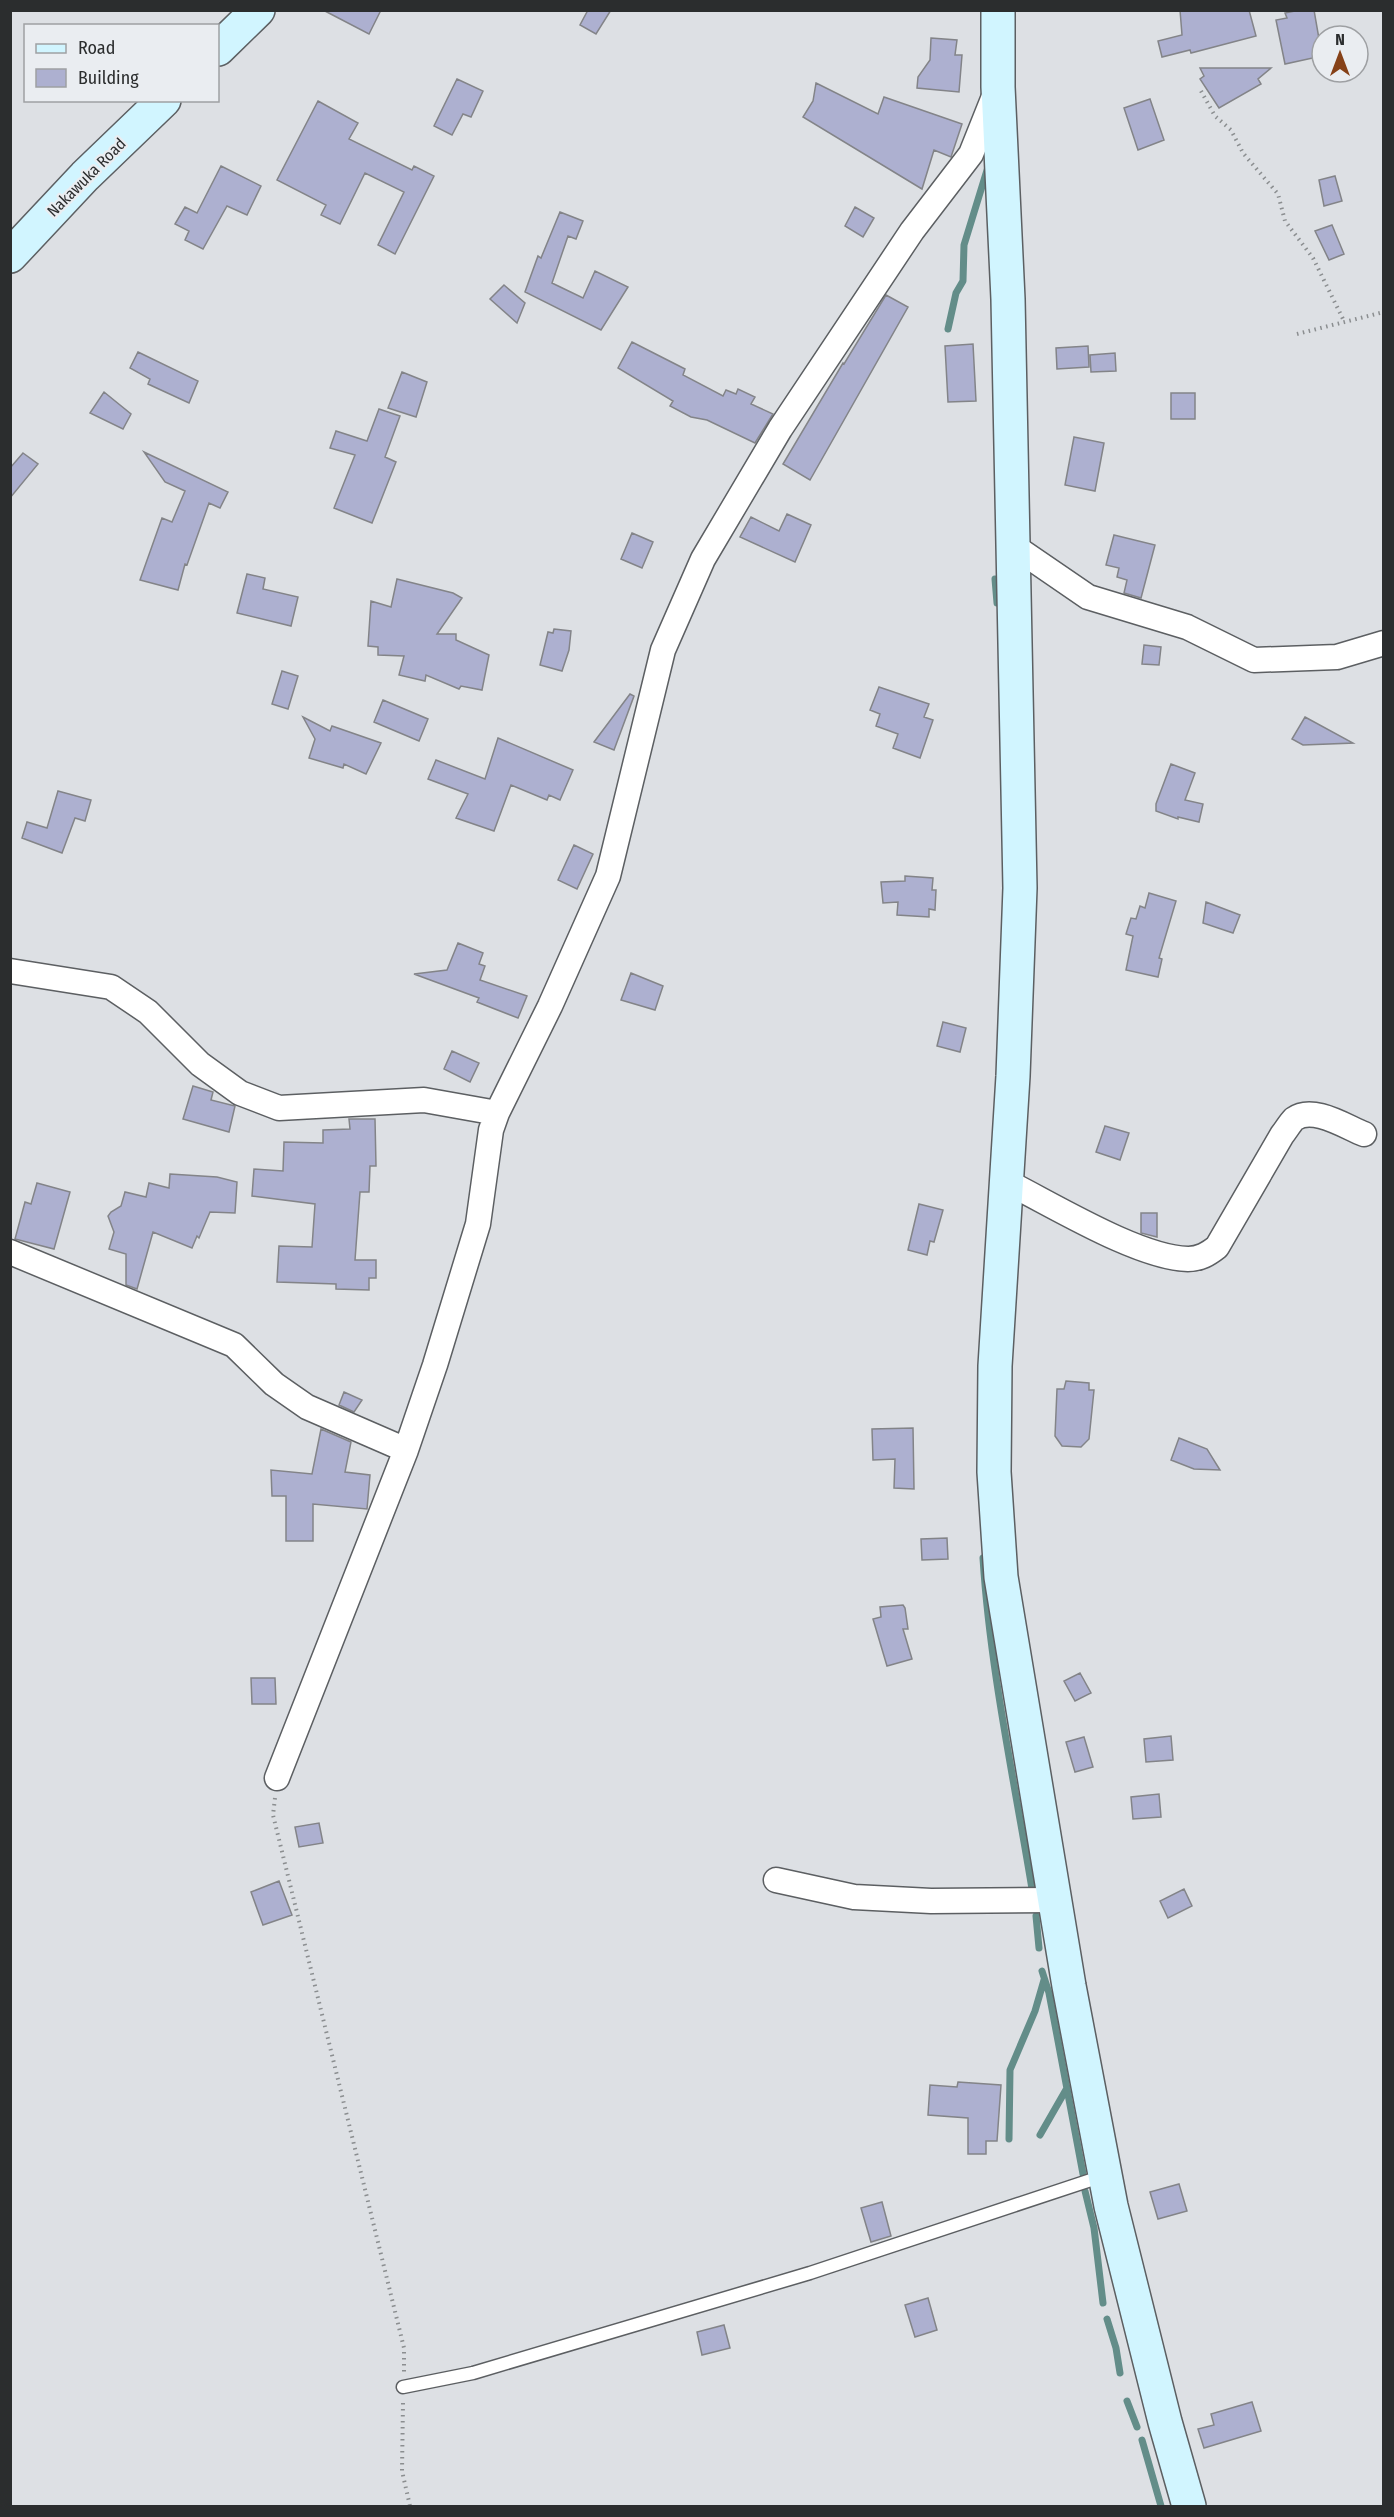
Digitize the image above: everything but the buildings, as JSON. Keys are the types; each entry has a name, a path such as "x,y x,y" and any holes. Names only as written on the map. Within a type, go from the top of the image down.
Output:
{"street":[{"path":"219,48 258,10"},
{"path":"998,10 998,87 1008,298 1020,888 1007,1182 995,1366 994,1484 1001,1577 1054,1900 1105,2175 1165,2422 1189,2506"},
{"path":"277,1778 406,1450 435,1365 478,1224 491,1130 497,1113 550,1006 608,876 663,650 703,559 780,429 912,231 970,154 998,87"},
{"name":"Nakawuka Road","path":"10,256 85,176 162,102"},
{"path":"1012,545 1088,597 1187,627 1254,660 1337,657 1383,643"},
{"path":"10,971 111,987 148,1012 200,1064 240,1094 279,1108 424,1100 497,1113"},
{"path":"1007,1182 1122,1240 1169,1256 1189,1259 1204,1256 1217,1247 1293,1120 1303,1115 1316,1115 1364,1134"},
{"path":"10,1252 234,1345 274,1384 307,1407 406,1450"},
{"path":"776,1880 854,1897 931,1901 1054,1900"}],"lane":[{"path":"403,2387 473,2373 810,2273 1105,2175"}],"path":[{"path":"1201,91 1215,116 1231,130 1243,153 1278,194 1285,221 1313,258 1344,321"},
{"path":"1297,334 1383,312"},
{"path":"277,1778 273,1815 404,2348 402,2471 410,2506"}],"waterway":[{"path":"948,329 956,293 963,281 964,245 988,167"},
{"path":"995,579 997,603"},
{"path":"983,1558 986,1600 1003,1724 1032,1889"},
{"path":"1036,1916 1039,1948"},
{"path":"1042,1971 1049,1993 1083,2174"},
{"path":"1009,2139 1010,2070 1035,2011 1044,1980"},
{"path":"1040,2135 1067,2088"},
{"path":"1085,2191 1094,2228 1103,2303"},
{"path":"1107,2319 1116,2348 1120,2373"},
{"path":"1127,2401 1137,2427"},
{"path":"1142,2440 1161,2506"}]}
